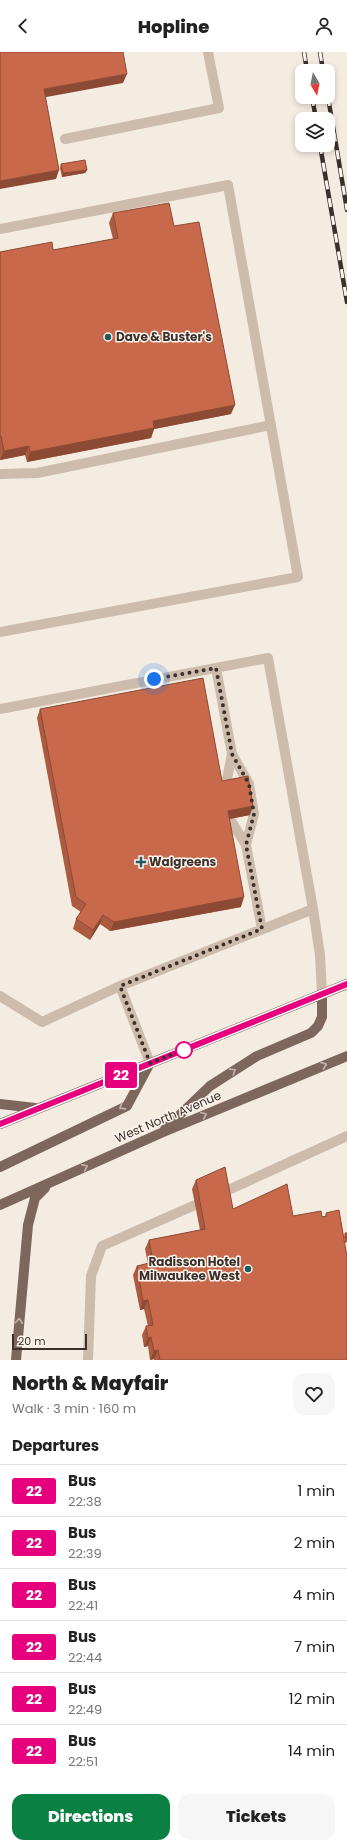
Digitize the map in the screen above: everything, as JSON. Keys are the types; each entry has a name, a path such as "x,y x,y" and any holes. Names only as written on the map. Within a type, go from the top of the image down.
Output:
{"main road":[{"path":"0,1124 347,984"},
{"path":"161,1133 210,1086 257,1056 310,1032 318,1026 322,1017 322,994"},
{"name":"West North Avenue","path":"0,1205 161,1133 347,1056"},
{"path":"0,1167 127,1106 150,1063"},
{"path":"0,1104 37,1108"},
{"path":"16,1360 25,1239 35,1198 50,1183"}],"lane":[{"path":"65,139 219,108 208,52"},
{"path":"0,229 228,185 298,577 0,632"},
{"path":"0,474 37,473 271,426"},
{"path":"0,709 268,658 313,909 320,955 322,994"},
{"path":"216,668 232,754 249,784 254,814 246,845"},
{"path":"225,789 232,754"},
{"path":"230,819 246,845 262,929"},
{"path":"0,996 42,1022 120,986 313,909"},
{"path":"120,986 150,1063"},
{"path":"224,1192 347,1136"},
{"path":"88,1360 91,1276 102,1246 196,1205"}],"building":[{"path":"0,52 123,52 127,74 44,89 59,170 0,181"},
{"path":"85,160 87,170 63,173 61,164"},
{"name":"Dave & Buster's","path":"169,203 174,226 199,222 235,405 153,421 154,428 30,452 29,446 4,451 0,436 0,252 52,242 53,250 118,238 113,213"},
{"path":"203,678 222,781 248,776 253,806 228,811 244,897 114,922 103,915 93,930 76,919 86,904 76,897 40,709"},
{"name":"Radisson Hotel Milwaukee West","path":"225,1167 233,1209 287,1184 293,1216 321,1211 322,1217 327,1216 326,1213 339,1210 347,1257 347,1360 160,1360 158,1350 154,1351 151,1337 148,1338 146,1326 153,1325 148,1300 143,1301 137,1266 149,1263 150,1268 154,1267 149,1240 205,1229 196,1180"}],"railway":[{"path":"304,52 306,64"},
{"path":"320,52 322,64"},
{"path":"313,104 315,112"},
{"path":"329,104 347,210"},
{"path":"321,152 347,302"}],"bus line":[{"name":"22","path":"0,1124 347,984"}],"place":[{"name":"Dave & Buster's","path":"108,337"},
{"name":"Walgreens","path":"141,862"},
{"name":"Radisson Hotel Milwaukee West","path":"248,1269"}],"route":[{"path":"154,679 216,668 232,754 249,784 254,814 246,845 262,929 120,986 150,1063 189,1048 184,1050"}]}
